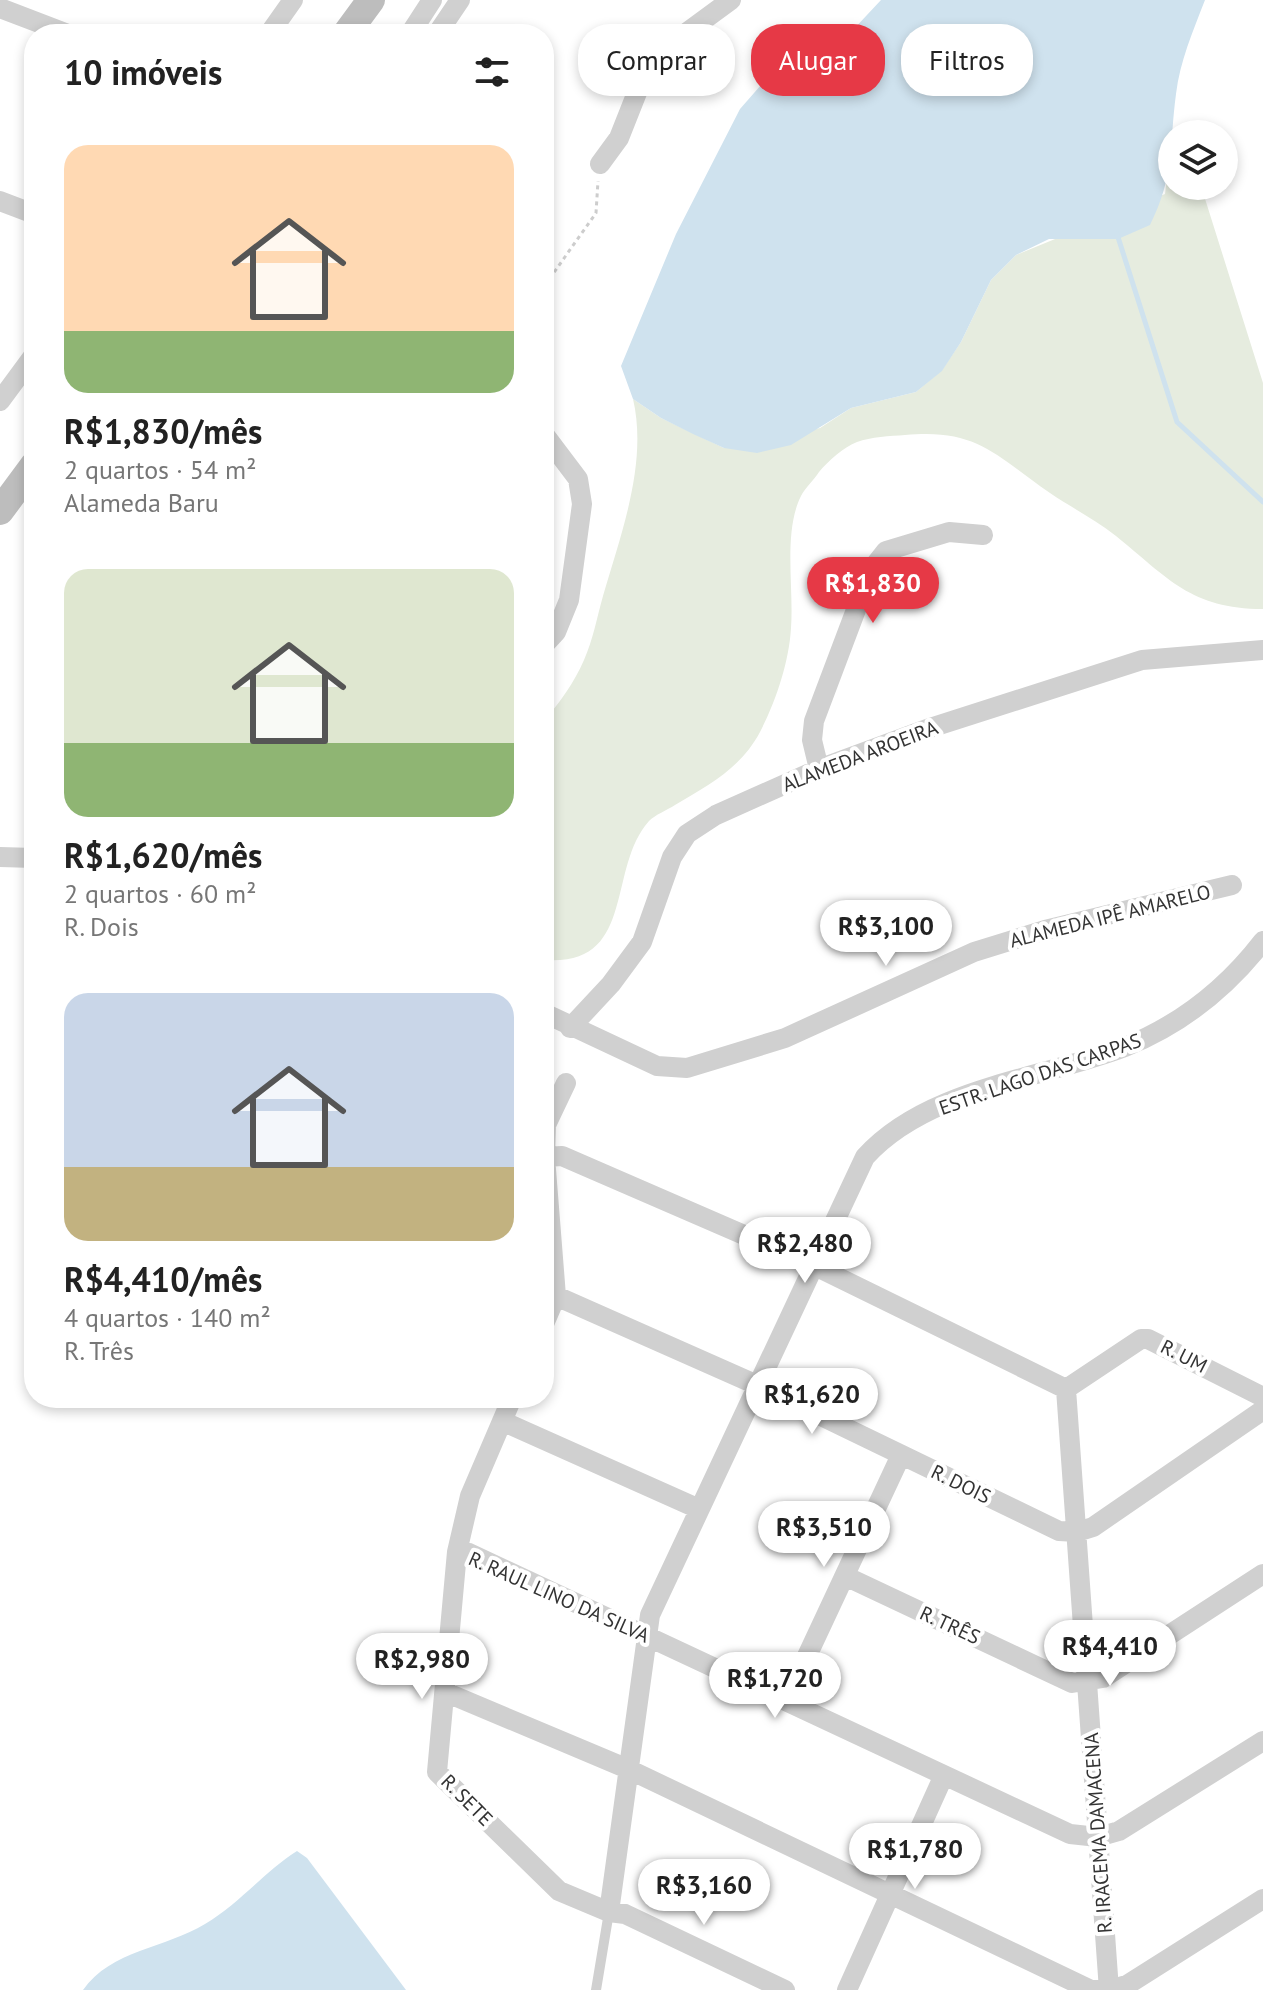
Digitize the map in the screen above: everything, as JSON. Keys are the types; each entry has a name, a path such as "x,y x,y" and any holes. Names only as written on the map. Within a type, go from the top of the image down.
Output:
{"main road":[{"path":"353,24 371,0"},
{"path":"0,511 24,479"}],"street":[{"path":"276,24 293,0"},
{"path":"416,24 432,0"},
{"path":"444,24 460,0"},
{"path":"600,164 619,138 638,90 671,44 731,0"},
{"path":"0,8 42,24"},
{"path":"0,201 24,210"},
{"path":"2,395 24,368"},
{"path":"554,447 578,479 582,504 569,600 554,634"},
{"path":"819,769 812,740 814,721 871,570 886,551 949,532 983,535"},
{"name":"ALAMEDA AROEIRA","path":"570,1028 611,984 642,942 672,857 687,834 716,815 819,769 930,728 1142,660 1263,650"},
{"path":"0,857 24,858"},
{"name":"ALAMEDA IPÊ AMARELO","path":"554,1019 657,1066 687,1068 785,1038 974,952 1045,930 1232,885"},
{"name":"ESTR. LAGO DAS CARPAS","path":"609,1912 650,1615 865,1157 882,1138 903,1124 968,1096 1125,1047 1167,1027 1210,1000 1242,969 1263,941"},
{"path":"554,1108 566,1083"},
{"path":"554,1156 562,1156 813,1265 1066,1389"},
{"path":"554,1271 554,1301"},
{"name":"R. DOIS","path":"556,1296 757,1385 1059,1531 1077,1532"},
{"name":"R. UM","path":"1066,1389 1141,1339 1148,1339 1263,1397"},
{"name":"R. IRACEMA DAMACENA","path":"1066,1389 1109,1990"},
{"name":"R. SETE","path":"508,1408 470,1496 457,1552 437,1772 559,1891 609,1912 625,1914 785,1990"},
{"path":"1077,1532 1093,1527 1263,1410"},
{"path":"502,1421 699,1509"},
{"path":"786,1701 901,1455"},
{"name":"R. RAUL LINO DA SILVA","path":"457,1552 469,1553 1070,1834 1098,1837"},
{"path":"1087,1682 1103,1678 1263,1574"},
{"name":"R. TRÊS","path":"845,1576 1072,1683 1087,1682"},
{"path":"445,1692 628,1769 1091,1990 1109,1990 1127,1985 1263,1899"},
{"path":"1098,1837 1119,1831 1263,1741"},
{"path":"847,1990 944,1775"}],"lane":[{"name":"ESTR. LAGO DAS CARPAS","path":"596,1990 609,1912"}],"path":[{"path":"554,272 596,213 600,164"}],"shaded area":[{"path":"1158,197 1158,200 1205,200 1263,383 1263,609 1217,604 1182,588 1116,536 999,456 968,440 930,434 881,437 852,444 819,472 803,493 796,510 791,543 792,612 788,654 781,681 760,732 734,766 649,821 636,841 607,932 594,948 573,958 554,959 554,708 571,684 587,652 624,523 637,448 633,399 661,418 724,448 820,428 851,408 916,392 942,370 961,342 991,280 1016,255"}],"water":[{"path":"881,0 1205,0 1181,70 1174,120 1158,120 1158,200 1161,200 1150,225 1118,239 1049,239 1016,255 991,280 961,342 942,371 916,392 851,408 791,445 757,453 724,448 661,418 633,399 621,366 676,234 740,109 751,96 885,96 885,24 859,24"},
{"path":"297,1851 307,1858 406,1990 83,1990 108,1966 205,1924"}],"waterway":[{"path":"1117,234 1177,422 1263,502"}]}
